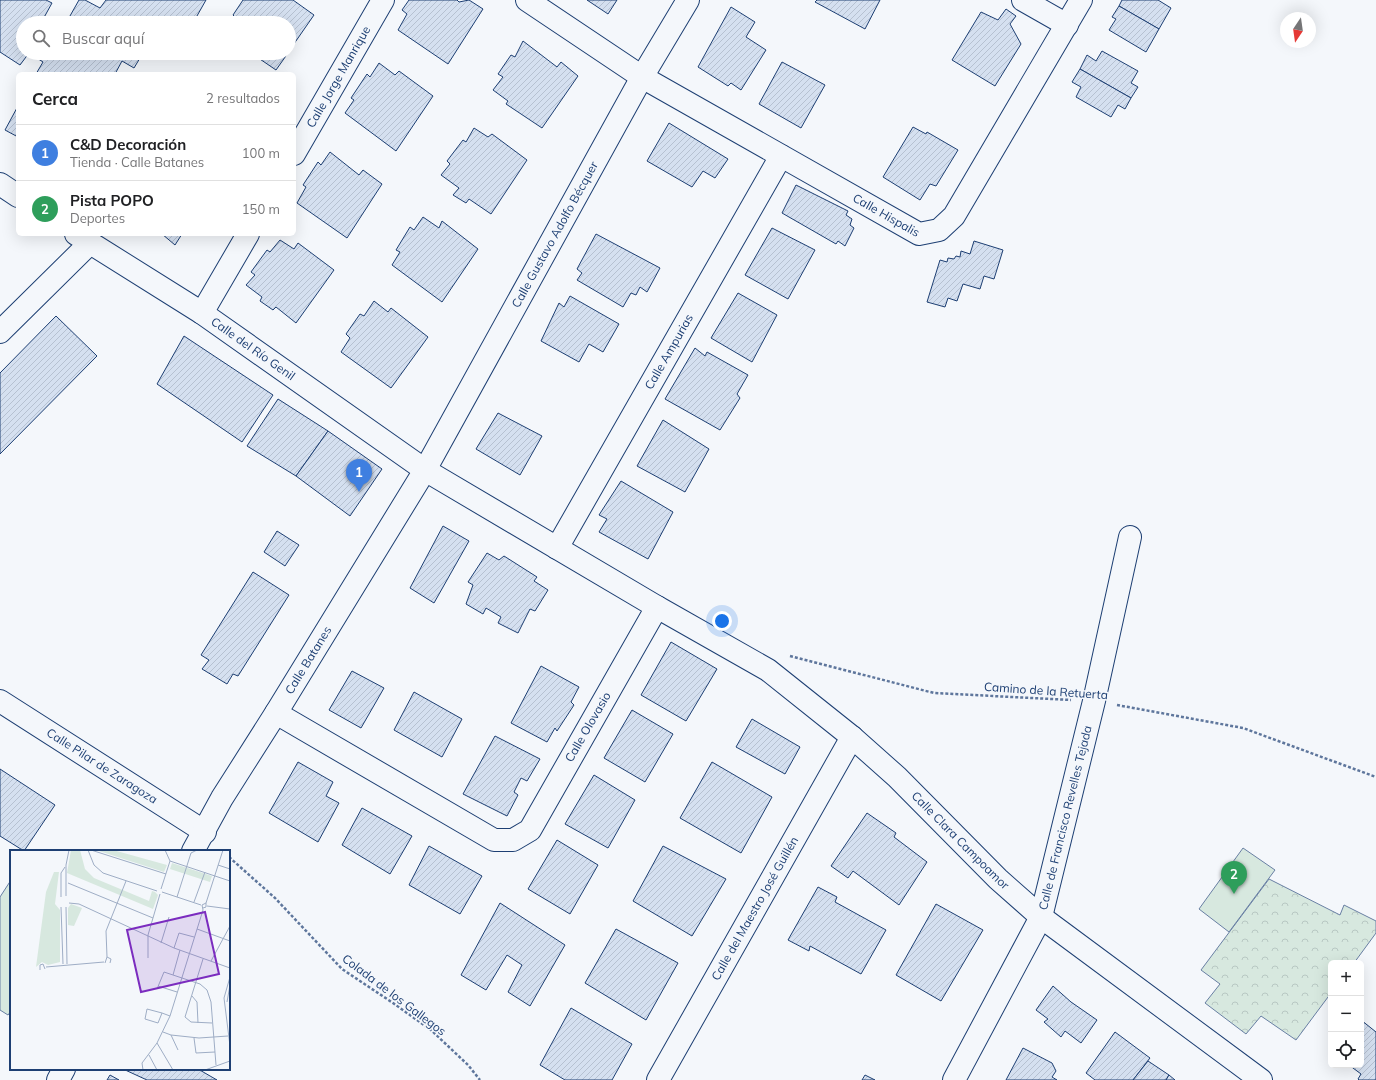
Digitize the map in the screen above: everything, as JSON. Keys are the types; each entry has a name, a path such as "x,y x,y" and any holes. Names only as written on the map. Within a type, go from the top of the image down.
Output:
{"street":[{"name":"Calle Jorge Manrique","path":"296,151 383,0"},
{"name":"Calle Hispalis","path":"527,0 642,77 919,234 939,230 954,216 1081,0"},
{"name":"Calle Gustavo Adolfo Bécquer","path":"425,470 642,77 688,0"},
{"path":"1023,0 1067,25"},
{"name":"Calle Ampurias","path":"557,548 782,156"},
{"path":"0,184 16,195"},
{"path":"202,313 247,236"},
{"path":"0,332 83,239"},
{"name":"Calle del Río Genil","path":"83,239 202,313 425,470"},
{"path":"425,470 657,607"},
{"name":"Calle Batanes","path":"194,850 205,832 222,798 425,470"},
{"name":"Calle de Francisco Revelles Tejada","path":"954,1080 1041,917 1094,701 1130,537"},
{"name":"Calle Olovasio","path":"276,713 494,840 513,840 530,830 657,607"},
{"name":"Calle Clara Campoamor","path":"657,607 768,670 852,737 897,777 998,879 1041,917 1261,1080"},
{"name":"Calle Pilar de Zaragoza","path":"0,701 205,832"},
{"name":"Calle del Maestro José Guillén","path":"658,1080 852,737"},
{"path":"58,1080 63,1070"}],"path":[{"name":"Camino de la Retuerta","path":"789,656 934,693 1094,701 1243,728 1376,777"},
{"name":"Colada de los Gallegos","path":"230,858 275,898 342,969 431,1030 468,1065 480,1080"}],"green space":[{"path":"1243,848 1275,870 1229,932 1199,909"},
{"path":"1269,879 1340,915 1344,905 1376,921 1376,933 1356,960 1328,960 1328,997 1296,1040 1261,1016 1246,1034 1205,1003 1220,984 1201,970"},
{"path":"10,882 10,1012 8,1015 0,1010 0,897"}],"building":[{"path":"0,0 46,0 52,3 45,16 16,16 16,60 24,60 20,65 0,52"},
{"path":"79,0 85,0 100,8 106,0 206,0 197,16 70,16"},
{"path":"243,0 293,0 314,15 296,41 296,16 233,15"},
{"path":"409,0 457,0 459,2 469,0 483,9 448,64 398,30 407,14 402,10"},
{"path":"587,0 617,0 608,14"},
{"path":"817,0 880,0 865,29 815,2"},
{"path":"1122,0 1158,0 1171,8 1159,29 1119,6"},
{"path":"1119,6 1159,29 1146,52 1109,30 1116,19 1112,17"},
{"path":"731,7 755,22 746,37 766,50 741,90 731,83 728,86 698,67"},
{"path":"1006,9 1016,16 1010,24 1021,44 995,86 952,60 981,12 998,20"},
{"path":"523,41 557,67 561,62 578,76 542,128 506,104 508,101 493,90 503,77 498,74 511,55 515,57"},
{"path":"1102,51 1138,71 1131,83 1138,87 1131,98 1080,69 1087,55 1096,61"},
{"path":"40,60 139,60 134,68 122,61 116,72 37,72 43,62"},
{"path":"261,60 283,60 276,70"},
{"path":"782,62 825,85 801,128 759,104"},
{"path":"379,63 395,75 399,71 433,96 396,151 345,113 354,100 351,98 367,74 370,77"},
{"path":"1080,69 1131,98 1125,109 1118,105 1111,117 1076,97 1081,87 1072,82"},
{"path":"16,110 16,136 5,130"},
{"path":"669,123 728,159 715,178 703,171 692,187 647,161"},
{"path":"913,127 926,134 927,132 958,150 936,186 930,184 920,200 883,177"},
{"path":"474,128 488,137 492,134 527,160 491,214 469,199 466,203 453,195 459,188 441,175 450,164 447,161 463,140 466,142"},
{"path":"330,152 359,175 363,170 382,184 347,238 297,203 306,187 303,185 318,162 321,165"},
{"path":"796,185 848,211 846,215 852,219 850,225 854,228 845,246 838,241 836,244 782,213"},
{"path":"423,217 439,228 442,221 478,249 442,302 392,265 400,252 396,250 410,227 414,230"},
{"path":"772,228 815,250 788,299 745,275"},
{"path":"596,234 660,268 647,292 640,287 636,295 631,293 623,307 577,280 582,273 577,269"},
{"path":"164,236 181,236 175,245"},
{"path":"280,240 294,249 298,243 334,270 296,323 276,307 273,310 260,301 262,297 246,285 255,275 251,272 267,250 270,252"},
{"path":"974,241 1003,250 994,279 984,276 980,289 963,284 957,301 948,298 945,307 927,302 940,260 947,262 948,258 954,259 956,256 960,257 961,251 970,254"},
{"path":"738,293 777,315 752,362 711,338"},
{"path":"570,296 619,324 603,352 589,344 579,362 541,341 559,303 564,307"},
{"path":"374,301 388,312 391,308 428,337 391,388 341,352 350,338 346,334 360,314 364,316"},
{"path":"56,316 97,356 0,454 0,373"},
{"path":"184,336 273,395 242,442 157,384"},
{"path":"695,348 705,356 707,352 748,375 737,394 740,398 720,430 665,399"},
{"path":"278,399 328,431 296,476 247,446"},
{"path":"498,413 542,436 520,475 476,449"},
{"path":"663,420 709,449 685,492 637,466"},
{"path":"328,431 382,469 350,516 296,476"},
{"path":"621,481 673,512 648,559 599,532 607,519 599,515"},
{"path":"443,526 469,541 434,603 410,588"},
{"path":"277,531 299,545 285,566 264,552"},
{"path":"487,553 499,560 504,556 537,577 534,581 548,590 535,611 530,609 518,633 498,623 501,617 486,608 483,614 466,604 473,585 468,582"},
{"path":"253,572 289,595 238,676 233,674 227,684 202,669 209,660 201,655"},
{"path":"671,642 717,669 686,721 641,695"},
{"path":"541,666 579,687 571,702 574,705 557,731 555,728 547,742 511,723"},
{"path":"352,671 384,688 361,728 329,710"},
{"path":"414,692 462,719 442,757 394,730"},
{"path":"632,710 673,734 645,782 604,758"},
{"path":"752,719 800,747 785,774 736,747"},
{"path":"495,736 540,759 527,781 521,778 514,792 518,795 507,816 463,794"},
{"path":"298,762 333,782 326,796 339,803 318,842 269,813"},
{"path":"712,762 772,797 741,853 680,818"},
{"path":"0,769 55,805 25,850 0,836"},
{"path":"594,775 635,800 608,848 565,824"},
{"path":"362,808 412,836 390,874 342,845"},
{"path":"867,813 896,833 894,837 927,862 899,905 853,871 848,878 831,866"},
{"path":"557,840 598,865 570,914 528,889"},
{"path":"429,846 482,876 460,914 409,885"},
{"path":"663,846 726,879 692,936 633,901"},
{"path":"818,887 837,897 835,902 886,930 861,974 810,946 809,951 788,940"},
{"path":"500,903 565,945 530,1006 508,992 522,965 507,955 486,990 461,975"},
{"path":"936,904 983,930 941,1001 896,975"},
{"path":"616,929 678,963 646,1020 585,983"},
{"path":"1053,986 1071,1002 1097,1020 1081,1043 1065,1031 1061,1037 1044,1022 1048,1019 1036,1010"},
{"path":"571,1008 632,1044 612,1080 565,1080 540,1065"},
{"path":"1364,1022 1376,1032 1376,1080 1359,1080 1358,1079 1361,1074 1353,1068 1364,1068"},
{"path":"1115,1032 1150,1058 1133,1080 1095,1080 1086,1073"},
{"path":"1023,1048 1052,1063 1056,1071 1052,1077 1057,1080 1006,1080"},
{"path":"1148,1061 1169,1075 1166,1080 1133,1080"},
{"path":"125,1070 200,1070 217,1080 147,1080"},
{"path":"110,1075 119,1080 107,1080"},
{"path":"865,1075 875,1080 862,1080"},
{"path":"1169,1075 1175,1080 1166,1080"}],"place":[{"name":"C&D Decoración","path":"359,492"},
{"name":"Pista POPO","path":"1234,894"}]}
